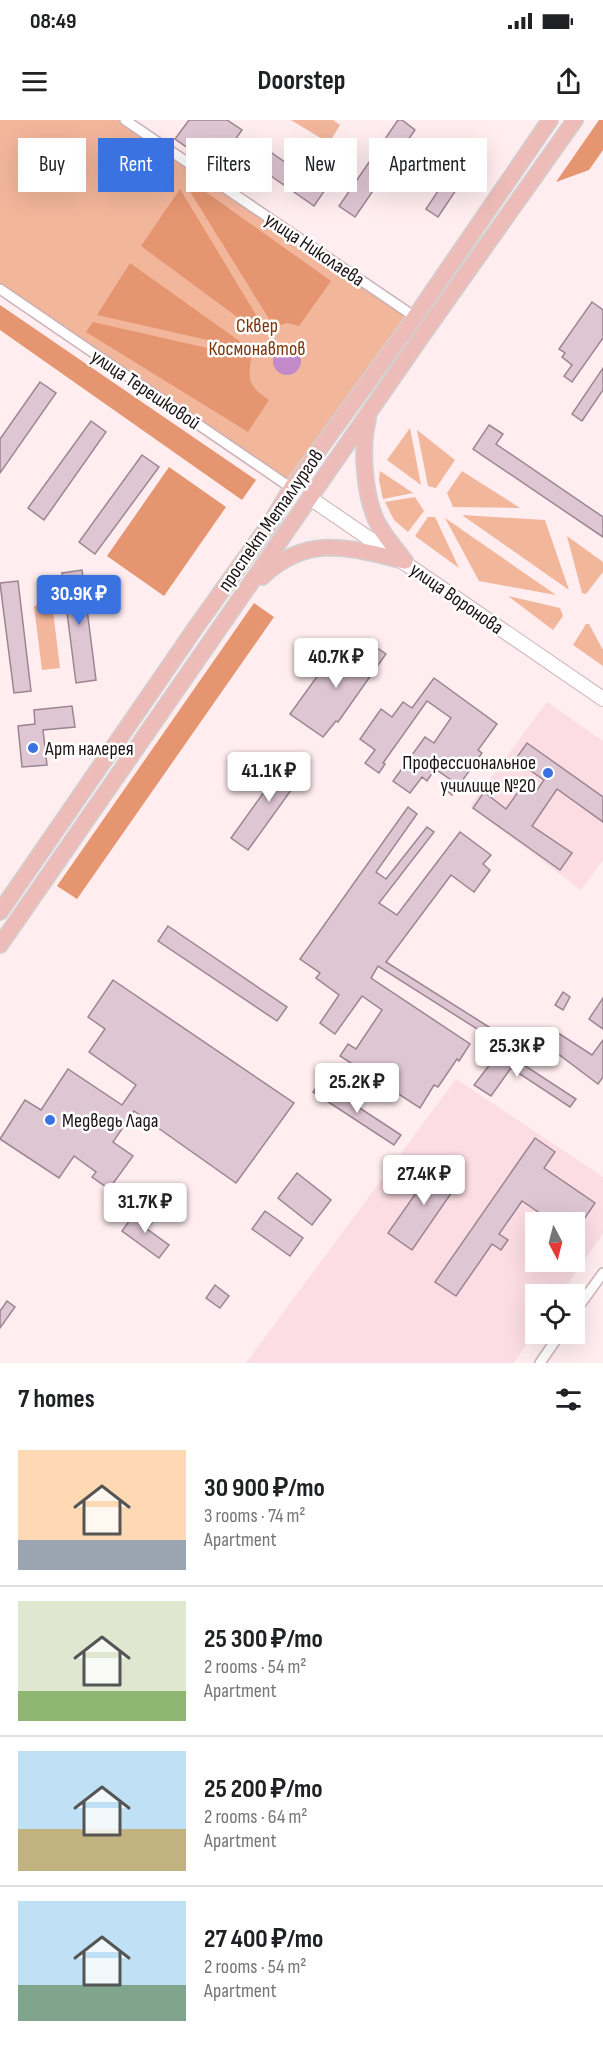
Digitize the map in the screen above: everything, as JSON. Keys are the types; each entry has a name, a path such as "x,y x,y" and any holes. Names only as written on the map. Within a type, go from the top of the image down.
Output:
{"main road":[{"name":"проспект Металлургов","path":"0,912 271,522 292,487 415,317 550,120"},
{"name":"проспект Металлургов","path":"0,945 429,326 575,120"},
{"path":"516,171 532,182"},
{"path":"415,317 429,326"},
{"path":"369,415 365,432 365,456 374,515 405,561"},
{"path":"292,487 310,498"},
{"name":"улица Воронова","path":"310,498 603,699"},
{"path":"243,594 284,559 319,547 366,552 405,561"}],"street":[{"name":"улица Николаева","path":"125,120 415,317"},
{"name":"улица Терешковой","path":"0,289 292,487"},
{"path":"585,1298 603,1273"},
{"path":"540,1363 553,1344"}],"shaded area":[{"path":"599,120 603,120 603,150 589,170 556,182"},
{"path":"180,189 265,330 260,334 141,246"},
{"path":"190,192 206,192 331,281 299,326 287,323 274,327"},
{"path":"130,263 252,350 97,315"},
{"path":"0,305 256,480 242,500 0,330"},
{"path":"93,322 251,358 251,383 269,400 248,432 86,332"},
{"path":"287,347 297,351 301,361 297,371 287,375 277,371 273,361 277,351"},
{"path":"169,467 226,507 164,596 107,556"},
{"path":"254,603 274,617 77,899 57,886"},
{"name":"Профессиональное училище №20","path":"547,702 603,741 603,860 581,890 470,806"},
{"path":"456,1079 603,1177 603,1233 585,1259 585,1212 525,1212 525,1272 576,1272 568,1284 525,1284 526,1344 514,1363 246,1363"}],"green space":[{"name":"Сквер Космонавтов","path":"0,120 125,120 151,138 98,138 98,192 174,192 174,153 186,161 186,192 231,192 415,317 292,487 0,289"},
{"path":"291,120 333,120 340,125 332,138 321,138"},
{"path":"410,428 421,485 387,460"},
{"path":"417,430 455,460 436,488 428,486"},
{"path":"380,471 413,493 383,499 379,480"},
{"path":"462,471 520,508 453,507 447,493"},
{"path":"415,497 424,511 408,532 394,520 385,502"},
{"path":"462,515 545,520 569,590"},
{"path":"428,517 435,517 459,568 415,536"},
{"path":"445,518 556,595 479,581"},
{"path":"567,536 603,562 603,572 586,594 582,593"},
{"path":"508,596 560,608 563,616 553,630"},
{"path":"52,603 60,668 42,670 34,606"},
{"path":"586,624 589,624 603,650 603,666 573,645"}],"building":[{"path":"189,120 227,120 242,130 236,138 186,138 186,147 175,139"},
{"path":"398,120 402,120 415,130 409,138 386,138"},
{"path":"272,153 284,161 284,185 272,177"},
{"path":"369,162 369,192 372,192 355,217 339,206 349,192 357,192 357,180"},
{"path":"294,192 324,192 314,206"},
{"path":"437,192 455,192 438,217 426,209"},
{"path":"592,302 603,310 603,338 572,382 564,376 572,365 562,357 565,353 559,349"},
{"path":"603,368 603,390 582,421 572,414"},
{"path":"40,382 56,393 0,473 0,439"},
{"path":"91,421 106,432 44,520 28,508"},
{"path":"489,425 503,434 496,444 603,517 603,537 473,449"},
{"path":"142,455 159,467 95,554 79,542"},
{"path":"82,570 96,680 76,683 62,573"},
{"path":"18,581 31,691 14,693 0,583"},
{"path":"367,641 386,654 338,722 336,721 323,737 290,714 334,653 351,664"},
{"path":"434,678 497,724 478,750 482,753 452,795 445,789 451,780 435,769 427,781 422,777 410,793 393,781 425,737 434,743 451,718 427,701 383,763 385,764 379,773 365,763 375,750 360,739 381,709 392,717 403,702 412,708"},
{"path":"72,706 75,727 43,730 47,765 22,767 18,726 35,724 34,710"},
{"path":"527,743 603,797 603,822 557,789 532,826 572,853 560,870 473,808 484,792 506,809 523,785 535,793 544,780 515,760"},
{"path":"290,756 307,768 248,850 231,838"},
{"path":"408,807 417,814 376,872 386,879 427,827 434,832 379,903 397,915 460,832 491,855 483,864 490,870 474,892 451,875 386,962 489,1027 485,1034 378,966 371,978 470,1044 438,1087 434,1085 420,1108 340,1056 348,1044 356,1049 382,1010 362,996 335,1034 320,1023 339,995 316,978 320,973 300,959"},
{"path":"168,926 287,1007 277,1021 158,941"},
{"path":"113,980 294,1103 236,1183 134,1111 113,1142 133,1156 109,1189 92,1177 96,1172 74,1156 59,1178 0,1139 25,1100 41,1110 68,1069 122,1105 136,1085 89,1052 105,1029 88,1017"},
{"path":"563,992 570,997 563,1010 555,1005"},
{"path":"603,998 603,1029 589,1019"},
{"path":"555,1031 592,1055 603,1040 603,1077 598,1084 545,1044"},
{"path":"501,1050 576,1099 570,1107 511,1068 491,1096 474,1085"},
{"path":"320,1082 401,1135 394,1145 313,1092"},
{"path":"535,1138 555,1152 544,1168 595,1203 585,1218 585,1212 538,1212 522,1201 499,1234 508,1240 501,1250 492,1244 456,1296 435,1282"},
{"path":"437,1163 461,1179 412,1250 388,1233"},
{"path":"297,1173 331,1200 312,1225 278,1198"},
{"path":"137,1210 153,1221 147,1229 169,1245 159,1258 122,1231"},
{"path":"265,1211 303,1238 290,1256 252,1229"},
{"path":"215,1285 229,1296 220,1308 206,1298"},
{"path":"7,1301 15,1307 0,1328 0,1311"}],"place":[{"name":"Арт налерея","path":"33,748"},
{"name":"Профессиональное училище №20","path":"548,773"},
{"name":"Медведь Лада","path":"50,1120"}]}
